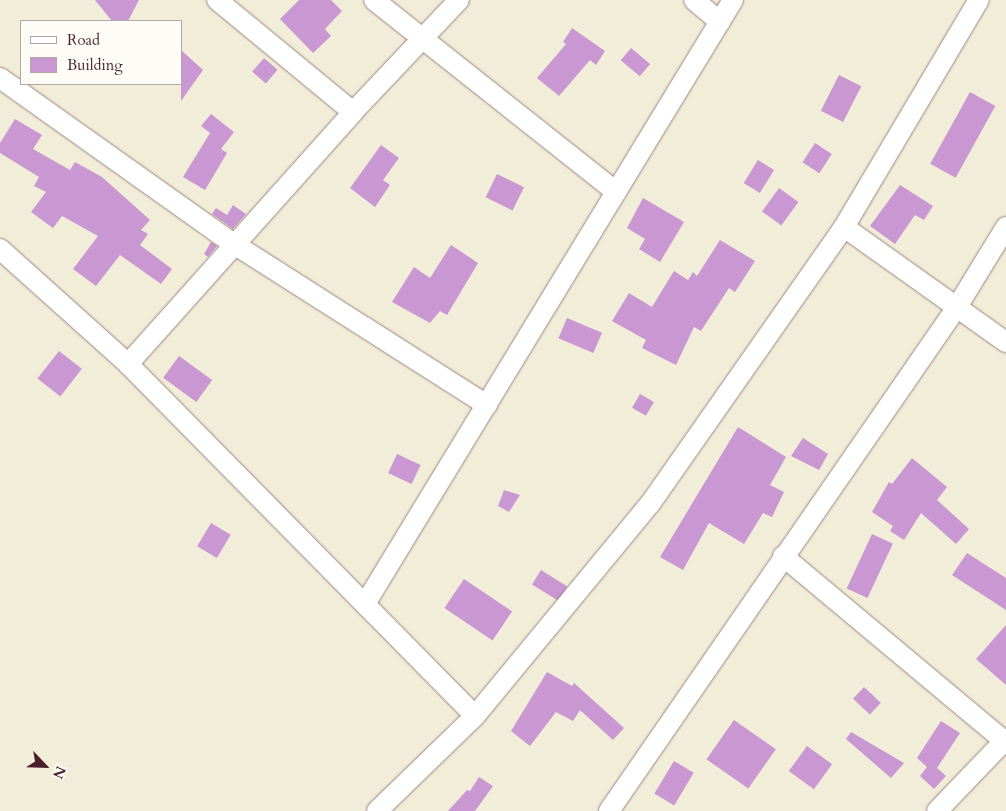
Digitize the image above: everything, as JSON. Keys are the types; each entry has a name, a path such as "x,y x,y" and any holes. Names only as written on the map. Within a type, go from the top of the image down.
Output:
{"street":[{"path":"217,0 353,112"},
{"path":"374,0 616,192"},
{"path":"128,364 353,112 424,41 459,0"},
{"path":"694,0 720,22"},
{"path":"365,604 733,0"},
{"path":"377,811 475,716 650,504 844,227 978,0"},
{"path":"0,78 234,244 487,405"},
{"path":"844,227 1006,342"},
{"path":"609,811 957,307 1006,228"},
{"path":"0,249 128,364 475,716"},
{"path":"784,556 1005,740 938,811"}],"building":[{"path":"95,0 139,0 129,20 111,20"},
{"path":"299,0 331,0 342,11 325,29 331,36 313,53 280,19"},
{"path":"572,28 605,51 596,65 590,60 559,96 537,78 566,44 563,42"},
{"path":"631,48 650,64 640,76 621,60"},
{"path":"182,51 203,70 181,101 182,85"},
{"path":"264,58 278,70 266,83 252,72"},
{"path":"839,75 861,86 843,122 821,111"},
{"path":"970,92 995,106 956,178 930,164"},
{"path":"211,114 234,132 221,149 227,153 205,190 183,177 210,133 201,126"},
{"path":"15,119 42,135 33,149 70,170 75,162 102,177 150,220 141,230 148,234 140,245 172,269 161,284 120,255 96,286 73,269 98,236 62,216 53,228 31,212 46,192 34,186 39,177 0,153 0,143"},
{"path":"815,143 832,154 819,173 802,162"},
{"path":"381,145 399,158 383,180 390,185 375,207 350,188"},
{"path":"758,160 774,170 760,193 744,183"},
{"path":"497,174 524,187 513,211 486,197"},
{"path":"900,185 933,206 924,220 915,215 895,244 870,226"},
{"path":"779,188 798,202 781,226 762,211"},
{"path":"643,198 684,222 660,262 639,249 645,239 627,228"},
{"path":"233,205 246,214 233,229 212,214 216,208 227,215"},
{"path":"720,240 755,261 735,292 729,288 701,331 694,327 676,365 642,348 646,340 612,321 629,293 652,307 674,271 688,280 693,272 697,276"},
{"path":"211,242 217,246 208,257 204,254"},
{"path":"451,245 478,263 447,315 440,311 430,323 392,302 414,267 430,278"},
{"path":"567,318 602,333 593,353 558,338"},
{"path":"59,351 82,369 60,396 37,379"},
{"path":"179,356 212,380 196,402 163,378"},
{"path":"640,394 654,402 646,416 632,408"},
{"path":"738,427 786,457 770,485 784,492 772,517 763,513 744,544 709,523 683,570 660,557"},
{"path":"803,438 828,454 819,470 791,456"},
{"path":"397,454 421,465 412,484 388,473"},
{"path":"912,458 947,487 937,500 969,529 956,544 921,513 904,540 890,531 893,526 872,512 889,482 892,484"},
{"path":"504,490 520,495 509,512 498,506"},
{"path":"211,523 231,535 217,558 197,546"},
{"path":"872,534 893,544 867,598 847,588"},
{"path":"967,553 1006,578 1006,610 952,575"},
{"path":"541,570 567,586 558,601 532,584"},
{"path":"464,579 512,611 493,640 444,608"},
{"path":"1006,625 1006,685 976,659"},
{"path":"547,672 572,686 574,683 624,728 613,740 580,710 573,721 556,712 530,746 511,731"},
{"path":"864,687 881,703 870,714 853,699"},
{"path":"734,720 776,749 748,789 706,759"},
{"path":"941,721 960,733 937,768 946,776 934,789 920,776 927,767 917,758"},
{"path":"851,732 904,763 891,778 846,739"},
{"path":"807,746 832,764 814,789 789,771"},
{"path":"674,761 694,773 674,805 654,794"},
{"path":"479,777 493,786 475,811 448,811 467,790 470,791"}]}
